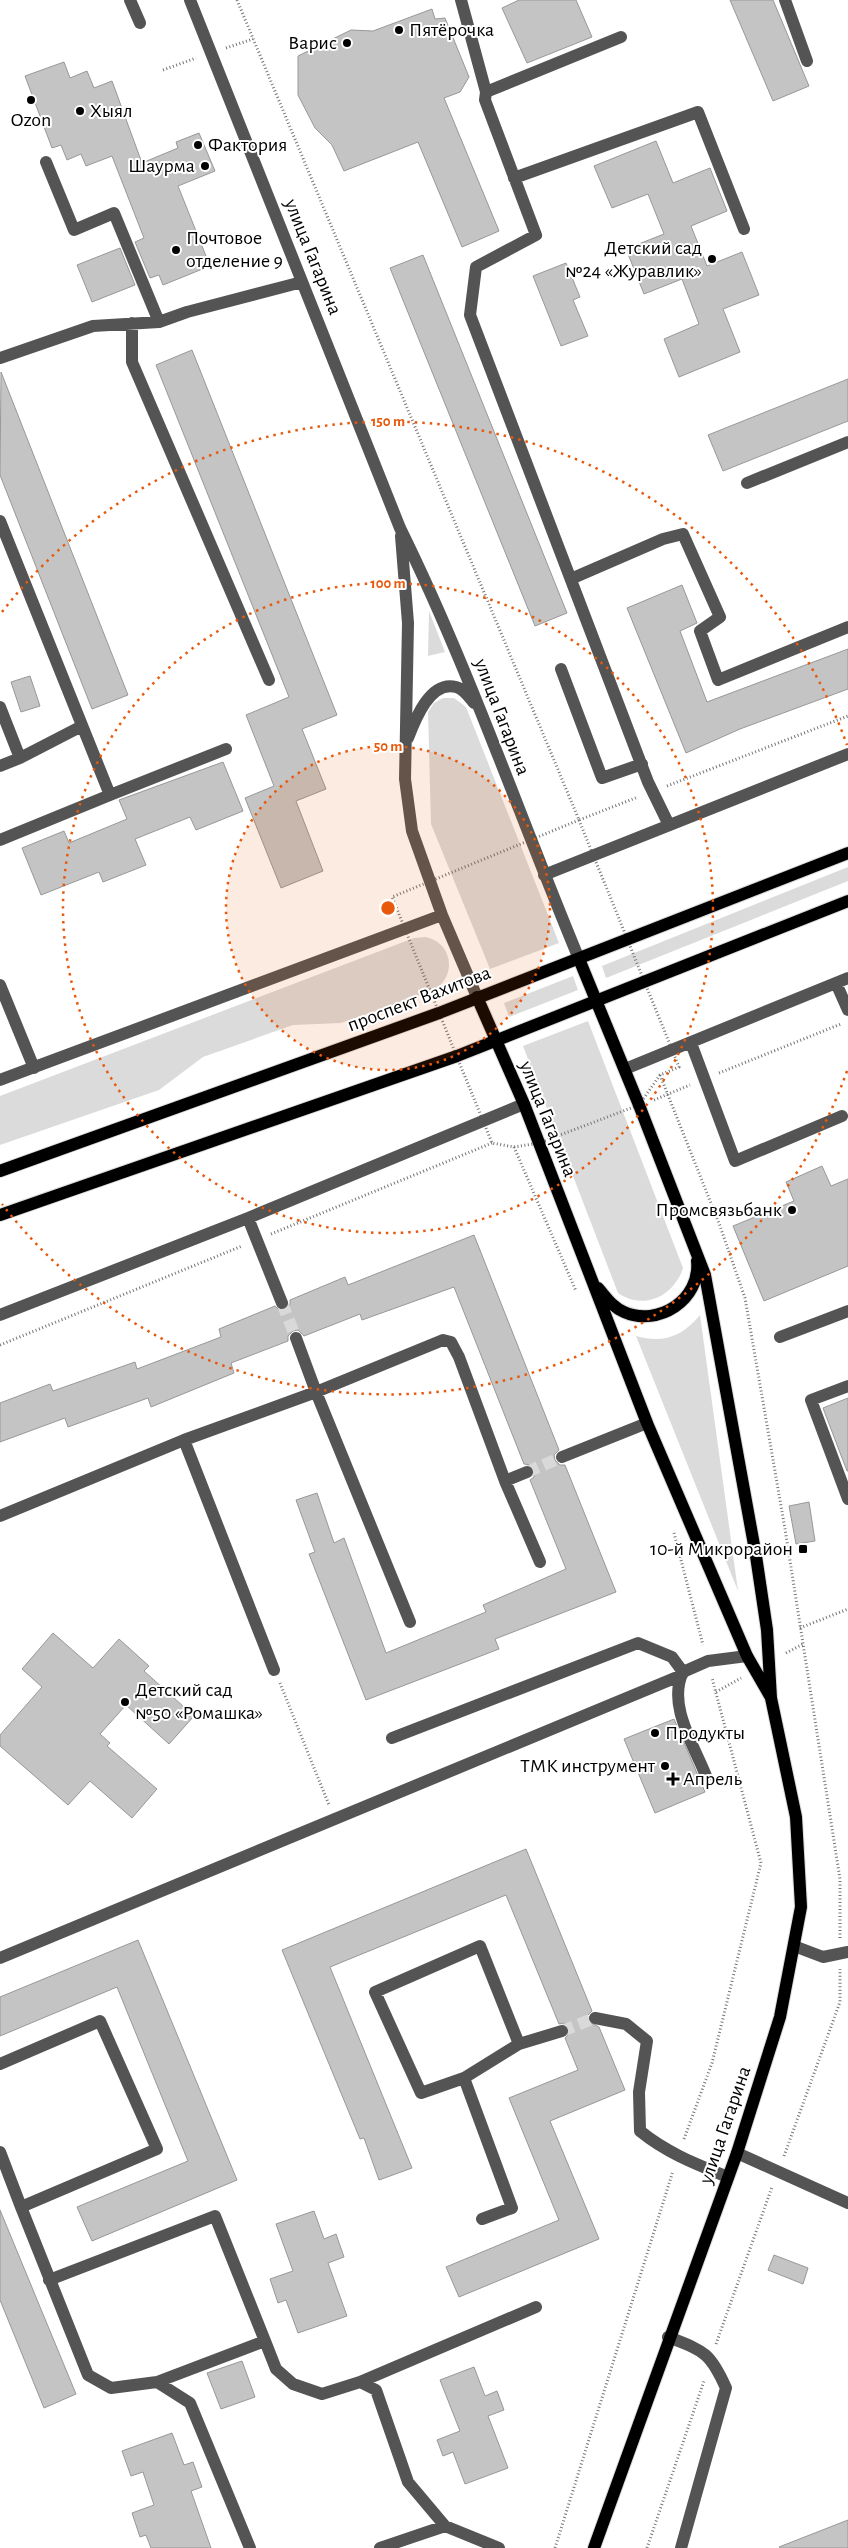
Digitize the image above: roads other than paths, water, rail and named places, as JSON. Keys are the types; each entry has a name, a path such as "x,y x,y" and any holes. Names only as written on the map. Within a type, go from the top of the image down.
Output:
{"main road":[{"name":"проспект Вахитова","path":"0,1171 439,1013 848,853"},
{"path":"0,1216 457,1056 848,902"},
{"name":"улица Гагарина","path":"579,959 625,1069 705,1275 756,1556 767,1630 772,1698 796,1817 801,1907 780,2017 737,2153 668,2337 594,2548"},
{"name":"улица Гагарина","path":"477,998 524,1104 647,1423 747,1656 772,1698"},
{"path":"591,1281 607,1300 624,1312 644,1316 665,1312 682,1301 694,1284 697,1265 692,1239"}],"street":[{"path":"130,0 140,23"},
{"name":"улица Гагарина","path":"190,0 400,528 433,594 579,959"},
{"path":"461,0 486,92 485,100 536,235 476,267 470,315 573,578 642,764 669,824"},
{"path":"785,0 807,61"},
{"path":"486,92 621,37"},
{"path":"514,178 698,112 744,229"},
{"path":"46,162 74,230 114,214 159,322"},
{"path":"0,358 93,326 159,322 187,312 302,282"},
{"path":"132,323 132,362 269,680"},
{"path":"747,483 848,442"},
{"path":"0,521 110,795"},
{"name":"улица Гагарина","path":"400,528 408,622 405,779 412,831 442,915 477,998"},
{"path":"573,578 663,539 683,534 720,617 700,631 718,680 848,628"},
{"path":"560,670 602,778 642,764"},
{"path":"405,746 424,704 445,687 456,687 463,690 481,710"},
{"path":"0,707 20,758"},
{"path":"0,766 20,758 82,726"},
{"path":"0,840 226,749"},
{"path":"544,875 848,754"},
{"path":"0,1080 442,915"},
{"path":"625,1069 848,978"},
{"path":"836,983 848,1010"},
{"path":"0,984 34,1068"},
{"path":"691,1043 735,1161 842,1116"},
{"path":"0,1315 248,1218 524,1104"},
{"path":"248,1218 282,1303"},
{"path":"780,1337 848,1311"},
{"path":"296,1338 316,1392 410,1622"},
{"path":"0,1516 184,1440 316,1392 443,1340 451,1342 459,1358 504,1481 540,1562"},
{"path":"848,1386 811,1400 848,1500"},
{"path":"562,1457 647,1423"},
{"path":"184,1440 274,1670"},
{"path":"504,1481 527,1472"},
{"path":"392,1738 638,1643 672,1657 682,1673"},
{"path":"0,1958 335,1820 708,1661 747,1656"},
{"path":"682,1673 678,1685 680,1711 706,1776"},
{"path":"520,2044 480,1946 375,1992 421,2093 464,2078 520,2044 562,2031"},
{"path":"794,1946 823,1956 846,1953"},
{"path":"595,2018 626,2024 647,2041 638,2092 640,2131 678,2157 728,2177"},
{"path":"0,2064 100,2021 157,2149 21,2208"},
{"path":"464,2078 512,2208 482,2219"},
{"path":"0,2152 88,2375 111,2388 157,2382 265,2341"},
{"path":"737,2153 848,2203"},
{"path":"49,2280 215,2216 276,2369 294,2384 322,2394 360,2382 536,2307"},
{"path":"668,2337 701,2350 711,2360 726,2388 681,2548"},
{"path":"157,2382 190,2403 250,2548"},
{"path":"360,2382 376,2390 408,2482 445,2526 499,2548"},
{"path":"380,2548 445,2526"}],"tunnel":[{"path":"282,1303 296,1338"},
{"path":"527,1472 562,1457"},
{"path":"562,2031 595,2018"}],"place":[{"name":"Пятёрочка","path":"399,30"},
{"name":"Варис","path":"347,43"},
{"name":"Ozon","path":"31,100"},
{"name":"Хыял","path":"80,111"},
{"name":"Фактория","path":"198,145"},
{"name":"Шаурма","path":"205,166"},
{"name":"Почтовое отделение 9","path":"176,250"},
{"name":"Детский сад №24 «Журавлик»","path":"712,259"},
{"name":"Промсвязьбанк","path":"792,1210"},
{"name":"10-й Микрорайон","path":"803,1549"},
{"name":"Детский сад №50 «Ромашка»","path":"125,1702"},
{"name":"Продукты","path":"655,1733"},
{"name":"ТМК инструмент","path":"665,1766"},
{"name":"Апрель","path":"673,1779"}]}
